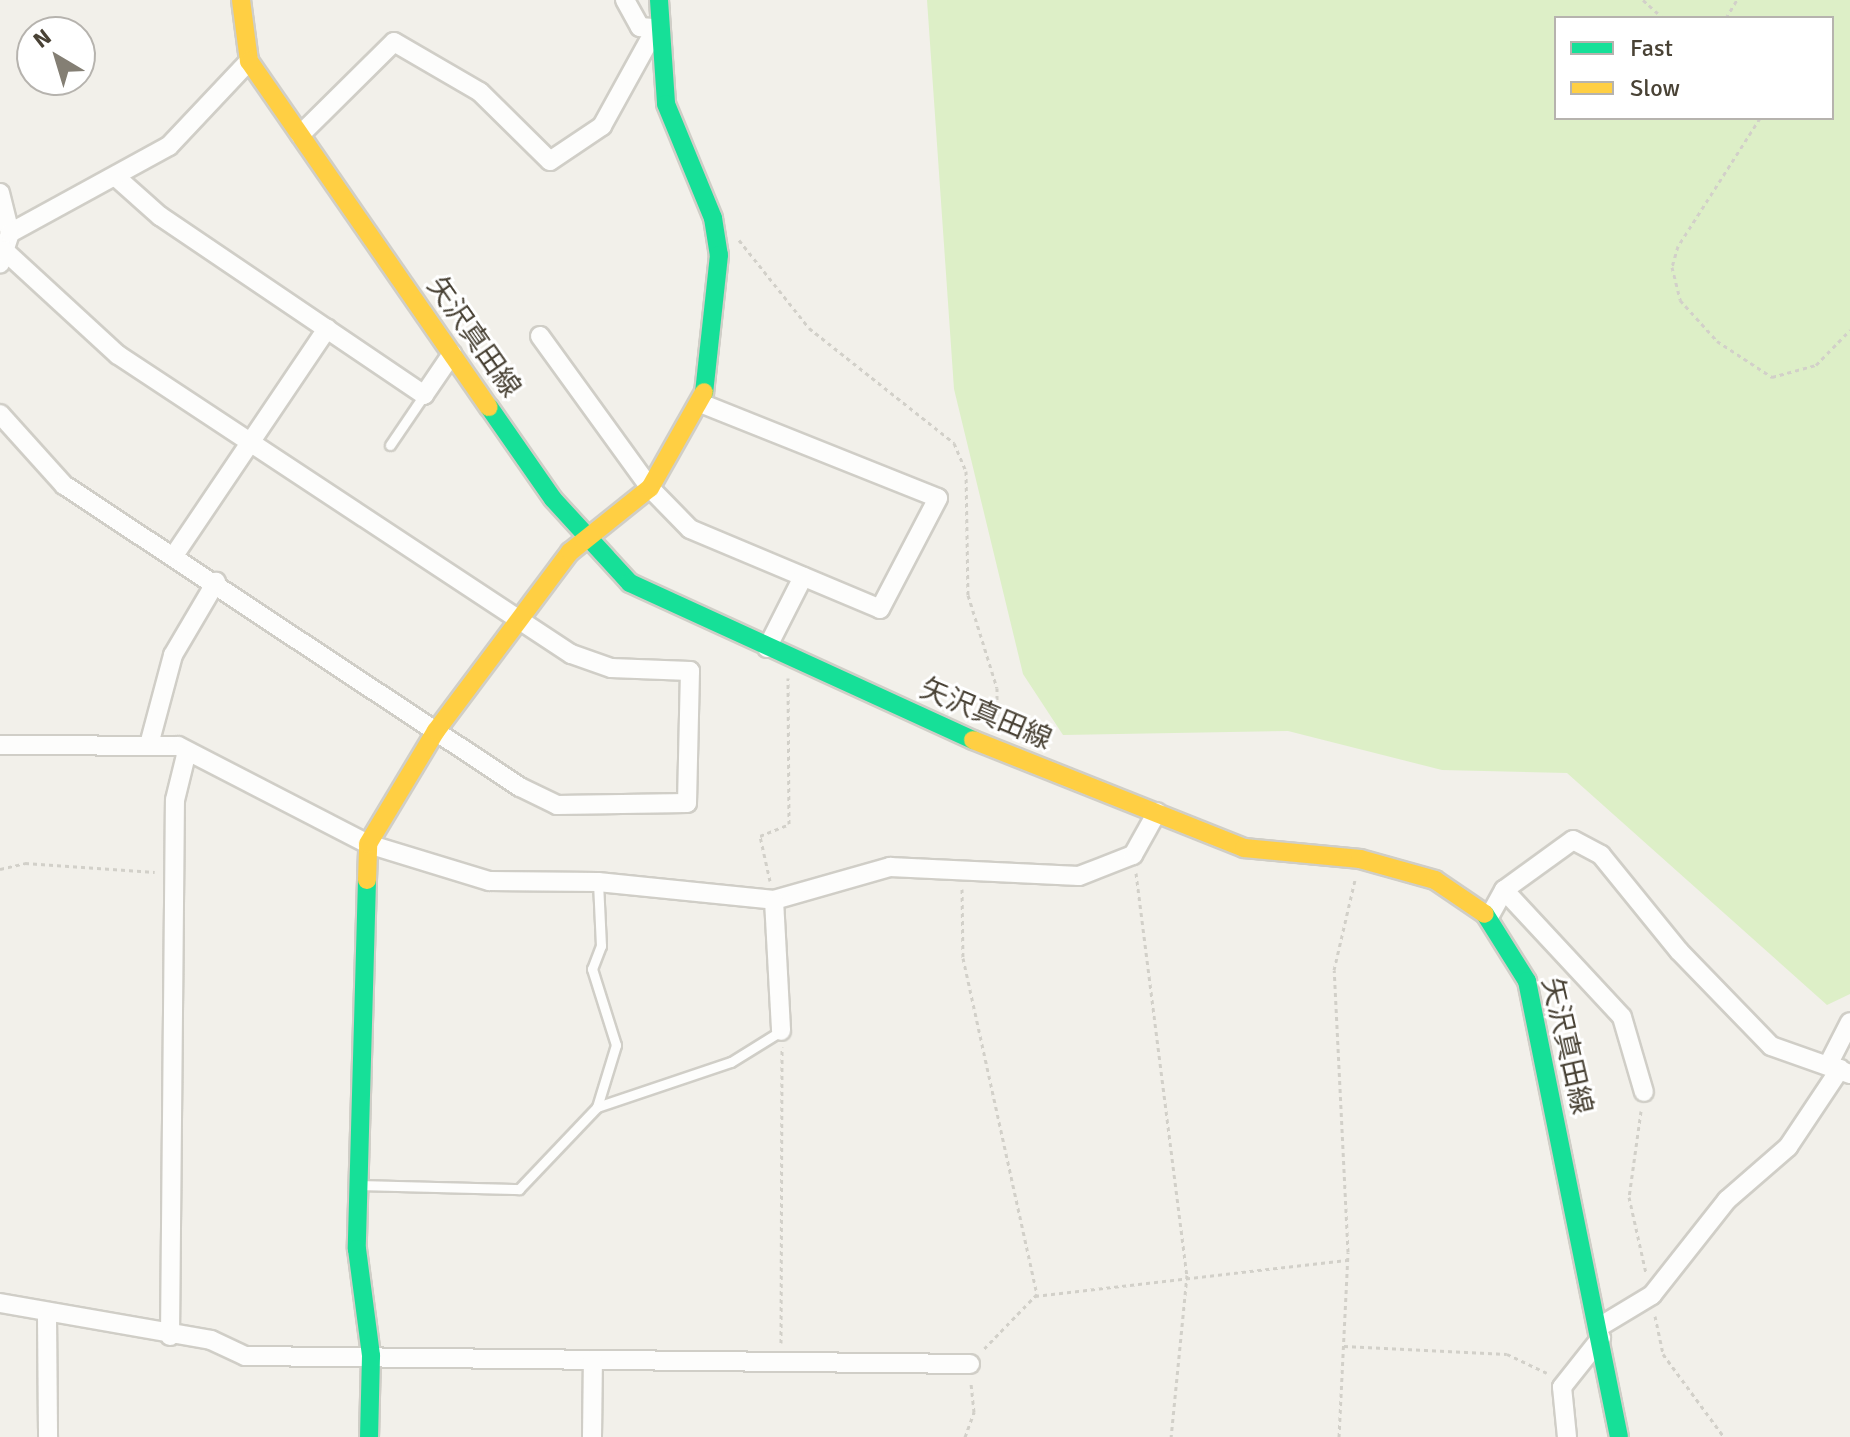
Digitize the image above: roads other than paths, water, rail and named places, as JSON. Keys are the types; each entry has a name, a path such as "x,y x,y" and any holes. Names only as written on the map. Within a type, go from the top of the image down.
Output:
{"main road":[{"name":"矢沢真田線","path":"241,0 249,61 452,354 584,537 658,599 787,657 1244,848 1360,859 1435,880 1489,917 1527,981 1619,1437"},
{"path":"369,1437 371,1356 357,1249 368,844 436,731 519,620 584,537 650,488 703,404 719,255 713,218 666,104 656,28 659,0"}],"street":[{"path":"300,135 394,42 480,92 550,161 602,126 656,28 640,27 625,0"},
{"path":"5,249 169,146 249,61"},
{"path":"116,177 424,395 452,354"},
{"path":"0,193 5,249 118,355 571,654 611,668 690,671 687,803 557,805 436,731 175,554 64,485 0,414"},
{"path":"175,554 253,444 327,329"},
{"path":"540,336 650,488 690,529 880,609 938,498 703,404"},
{"path":"767,648 803,577"},
{"path":"150,741 173,655 216,582"},
{"path":"0,745 47,750 150,741 187,751 368,844 489,881 598,882 774,900 890,867 1079,876 1133,855 1157,812"},
{"path":"170,1336 175,800 187,751"},
{"path":"1489,917 1504,890 1573,840 1601,855 1739,1018 1771,1046 1839,1070"},
{"path":"1504,890 1622,1017 1644,1092"},
{"path":"774,900 781,1031"},
{"path":"1567,1437 1562,1387 1600,1333 1652,1295 1727,1200 1788,1147 1839,1070 1850,1022"},
{"path":"0,1303 47,1316 211,1340 245,1356 970,1364"},
{"path":"47,1316 48,1437"},
{"path":"592,1437 593,1360"}],"lane":[{"path":"390,445 424,395"},
{"path":"359,1185 519,1189 597,1107 616,1045 592,969 601,946 598,882"},
{"path":"597,1107 731,1062 781,1031"}]}
